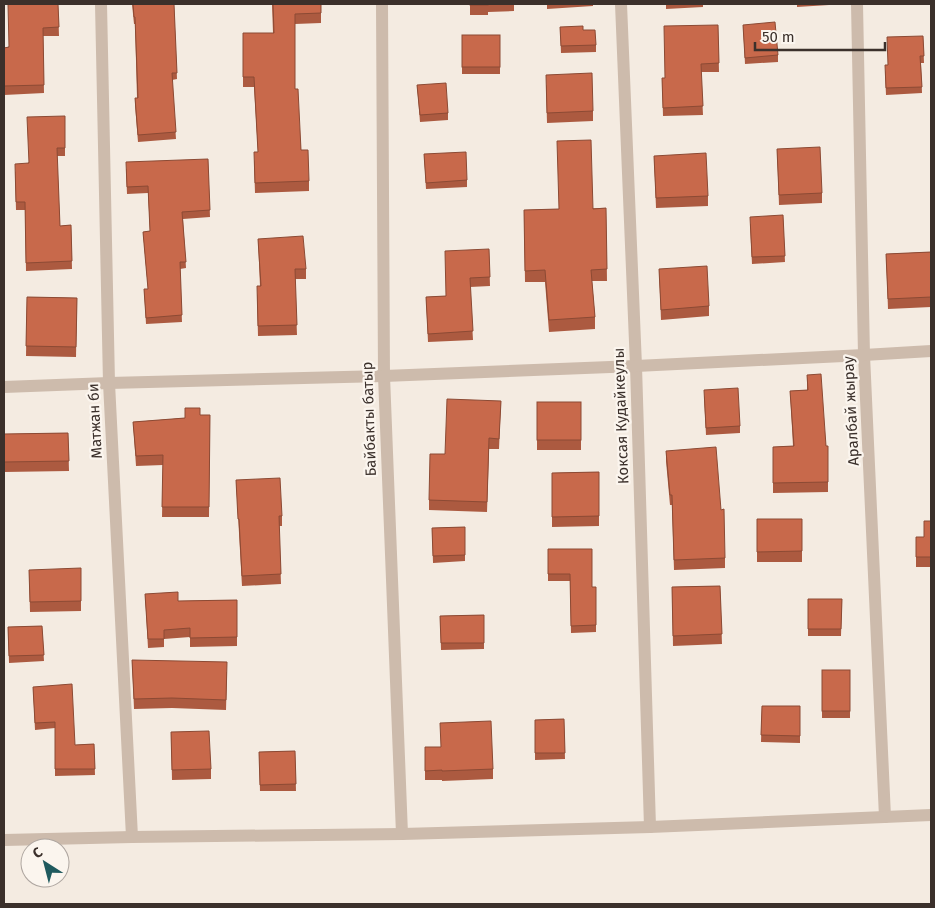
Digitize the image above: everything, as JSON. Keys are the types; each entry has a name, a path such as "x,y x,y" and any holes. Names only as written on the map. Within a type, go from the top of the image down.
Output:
{"street":[{"name":"Матжан би","path":"101,4 109,383 132,837"},
{"name":"Байбакты батыр","path":"382,4 384,376 402,834"},
{"name":"Коксая Кудайкеулы","path":"621,4 636,366 650,827"},
{"name":"Аралбай жырау","path":"857,4 864,356 885,817"},
{"path":"4,387 384,376 864,356 931,351"},
{"path":"4,840 402,834 650,827 931,815"}],"building":[{"path":"8,4 58,4 59,27 43,28 44,85 4,86 4,48 9,47"},
{"path":"133,4 174,4 177,73 172,73 176,132 138,135 135,98 138,98"},
{"path":"273,4 321,4 321,13 295,14 295,89 298,89 301,150 308,150 309,181 255,183 254,152 258,152 254,77 243,77 243,33 274,33"},
{"path":"488,4 488,5 470,5"},
{"path":"775,22 778,55 745,58 743,25"},
{"path":"718,25 719,63 701,64 703,106 663,108 662,78 665,78 664,26"},
{"path":"583,26 583,30 595,30 596,45 561,46 560,27"},
{"path":"462,35 500,35 500,67 462,67"},
{"path":"923,36 924,56 920,56 922,87 886,88 885,65 888,65 887,37"},
{"path":"592,73 593,111 547,113 546,75"},
{"path":"446,83 448,113 420,115 417,85"},
{"path":"65,116 65,148 57,148 60,226 71,225 72,261 26,263 25,202 16,202 15,164 29,163 27,117"},
{"path":"591,140 593,209 606,208 607,269 591,270 595,317 549,320 545,270 525,271 524,210 559,209 557,141"},
{"path":"820,147 822,193 779,195 777,149"},
{"path":"466,152 467,180 426,183 424,154"},
{"path":"706,153 708,196 656,198 654,156"},
{"path":"208,159 210,210 182,212 186,262 180,262 182,315 146,318 144,289 148,289 143,232 150,231 148,186 127,187 126,162"},
{"path":"783,215 785,256 752,257 750,217"},
{"path":"303,236 306,269 295,269 297,325 258,326 257,286 261,286 258,239"},
{"path":"489,249 490,277 470,278 473,331 428,334 426,297 446,296 445,251"},
{"path":"931,252 931,297 888,299 886,254"},
{"path":"707,266 709,306 661,310 659,269"},
{"path":"27,297 77,298 76,347 26,346"},
{"path":"821,374 826,446 828,446 828,482 773,483 773,447 794,446 790,391 808,390 807,375"},
{"path":"738,388 740,426 706,428 704,390"},
{"path":"447,399 501,401 499,439 489,438 487,502 429,500 430,454 445,454"},
{"path":"537,402 581,402 581,440 537,440"},
{"path":"185,408 200,408 200,415 210,415 209,507 162,507 163,455 136,456 133,422 185,418"},
{"path":"68,433 69,461 4,462 4,434"},
{"path":"716,447 721,510 724,509 725,558 674,560 672,495 670,495 666,451"},
{"path":"599,472 599,516 552,517 552,473"},
{"path":"280,478 282,516 279,516 281,574 242,576 236,480"},
{"path":"757,519 802,519 802,551 757,552"},
{"path":"924,521 931,521 931,557 916,557 916,537 924,537"},
{"path":"465,527 465,555 433,556 432,528"},
{"path":"548,549 592,549 592,587 596,587 596,625 571,626 570,574 548,574"},
{"path":"81,568 81,601 30,602 29,570"},
{"path":"720,586 722,634 673,636 672,587"},
{"path":"178,592 178,601 237,600 237,637 190,638 190,628 164,630 164,639 148,639 145,594"},
{"path":"808,599 842,599 841,629 808,629"},
{"path":"484,615 484,643 441,643 440,616"},
{"path":"42,626 44,655 9,656 8,627"},
{"path":"132,660 227,662 226,700 134,699"},
{"path":"822,670 850,670 850,711 822,711"},
{"path":"72,684 75,745 94,744 95,769 55,769 55,722 35,723 33,687"},
{"path":"762,706 800,706 800,736 761,735"},
{"path":"564,719 565,753 535,753 535,720"},
{"path":"491,721 493,769 425,771 425,747 441,747 440,723"},
{"path":"209,731 211,769 172,770 171,732"},
{"path":"295,751 296,784 260,785 259,752"}]}
